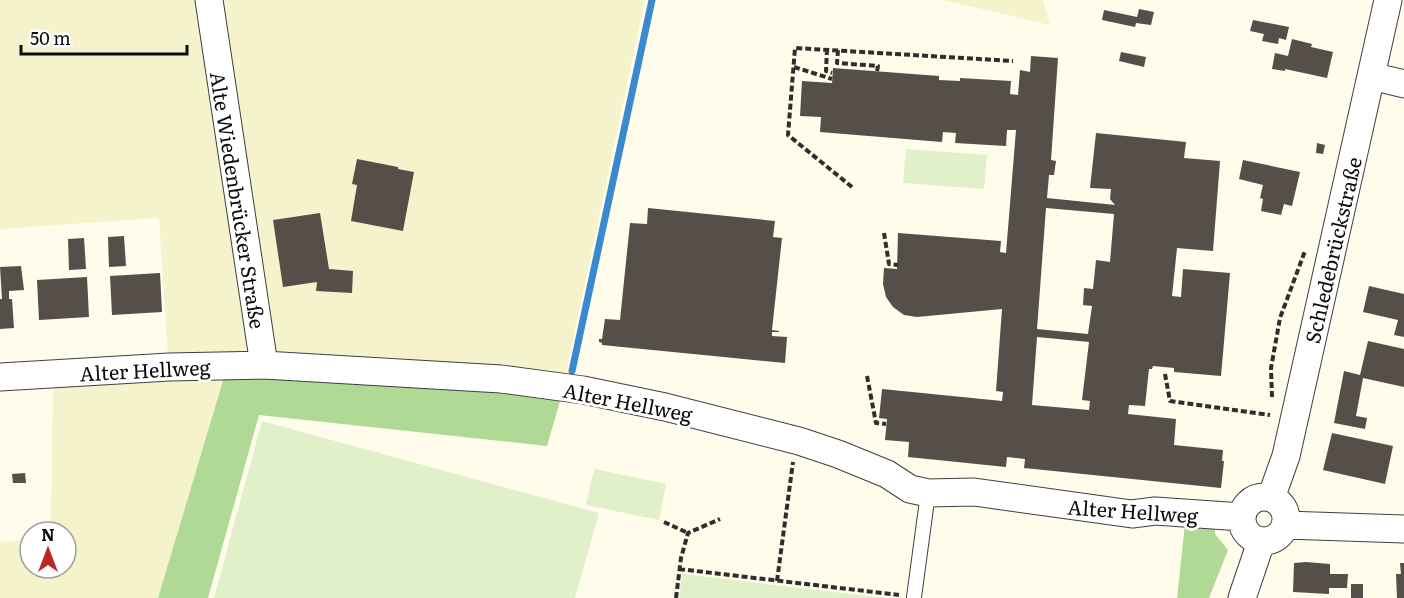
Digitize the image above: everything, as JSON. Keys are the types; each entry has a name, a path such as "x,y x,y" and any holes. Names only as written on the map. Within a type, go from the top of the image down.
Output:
{"street":[{"name":"Alte Wiedenbrücker Straße","path":"209,0 264,365"},
{"name":"Schledebrückstraße","path":"1271,498 1286,456 1388,0"},
{"path":"1371,76 1404,84"},
{"name":"Alter Hellweg","path":"0,377 169,367 264,365 501,379 583,390 665,406 799,441 887,474 910,489 928,493 974,492 1132,514 1155,511 1242,517"},
{"path":"1258,497 1271,498 1282,506 1286,518 1285,525 1274,539 1261,542 1249,536 1244,530 1243,510 1258,497"},
{"path":"1285,525 1404,529"},
{"path":"1242,598 1261,542"}],"lane":[{"path":"914,597 928,493"}],"path":[{"path":"852,187 788,135 795,48 1013,61"},
{"path":"827,49 826,71 832,73"},
{"path":"838,50 837,63 878,66 877,72"},
{"path":"794,67 832,79"},
{"path":"884,233 889,264 898,265"},
{"path":"1165,374 1170,401 1273,416"},
{"path":"867,376 876,423 886,424"},
{"path":"777,581 792,469 799,441"},
{"path":"664,522 688,533 720,519"},
{"path":"676,598 679,569 688,533"},
{"path":"679,569 914,597"}],"green space":[{"path":"0,0 199,0 251,343 244,351 168,356 159,218 0,229"},
{"path":"220,0 645,0 565,377 276,353"},
{"path":"942,0 1043,0 1050,25"},
{"path":"906,149 987,155 984,189 903,183"},
{"path":"271,372 561,398 547,446 259,415 208,598 158,598 225,374"},
{"path":"225,374 158,598 0,598 0,542 18,541 18,580 78,580 78,520 51,520 53,382"},
{"path":"262,421 599,513 575,598 214,598"},
{"path":"594,469 666,484 659,520 586,505"},
{"path":"1185,524 1215,525 1215,534 1228,550 1209,598 1177,598"},
{"path":"682,574 884,598 679,598"}],"building":[{"path":"1139,9 1154,12 1151,25 1136,23 1135,27 1102,20 1104,10 1137,17"},
{"path":"1253,20 1289,27 1286,40 1279,38 1278,44 1262,41 1264,34 1250,31"},
{"path":"1292,39 1312,44 1311,47 1333,52 1327,78 1285,69 1285,71 1272,69 1275,53 1288,56"},
{"path":"1121,52 1146,57 1144,67 1119,61"},
{"path":"1031,56 1058,58 1051,160 1056,161 1054,175 1049,175 1047,198 1115,205 1110,199 1111,189 1090,188 1096,133 1186,142 1184,158 1220,161 1213,251 1177,248 1172,296 1181,297 1183,269 1230,273 1221,376 1174,372 1174,368 1153,366 1149,369 1145,406 1129,405 1128,414 1176,419 1174,445 1223,450 1221,488 1024,468 1025,459 1007,457 1006,467 908,457 909,442 885,440 887,419 879,418 882,389 1002,401 1003,392 996,391 1002,309 917,317 904,315 893,307 886,297 883,284 884,268 897,269 898,233 1001,241 1000,252 1006,253 1016,130 1007,130 1006,146 955,143 956,133 943,132 942,142 820,132 821,117 800,116 802,81 832,83 833,68 939,76 939,80 960,81 960,78 1011,81 1010,94 1018,95 1020,70 1030,72","holes":["1046,208 1114,214 1110,262 1096,260 1093,289 1084,288 1083,305 1092,306 1088,334 1037,329","1037,337 1089,342 1082,400 1090,401 1089,410 1032,405"]},
{"path":"1317,143 1325,145 1323,154 1316,153"},
{"path":"357,159 414,172 403,231 351,221 357,185 352,184"},
{"path":"1243,160 1300,172 1292,206 1284,204 1281,215 1261,211 1263,199 1260,198 1263,185 1239,179"},
{"path":"648,208 775,221 773,237 782,238 772,330 779,332 772,332 772,336 787,337 785,363 602,345 599,342 599,339 602,339 605,319 620,320 630,223 647,224"},
{"path":"320,213 329,269 353,271 352,293 316,291 317,282 283,287 273,220"},
{"path":"124,236 126,266 109,267 108,237"},
{"path":"84,238 86,269 69,270 68,239"},
{"path":"21,266 24,290 9,291 9,299 12,299 14,328 0,329 0,299 2,299 0,267"},
{"path":"160,273 162,312 112,315 110,276"},
{"path":"87,277 89,317 39,320 37,280"},
{"path":"1369,286 1404,294 1404,337 1394,335 1398,320 1363,312"},
{"path":"1368,341 1404,349 1404,387 1363,378 1356,416 1367,418 1365,429 1334,423 1344,371 1360,375"},
{"path":"1332,433 1393,446 1385,484 1323,470"},
{"path":"25,473 26,483 13,483 12,474"},
{"path":"1294,563 1330,564 1330,574 1348,574 1347,588 1329,588 1329,594 1293,592"},
{"path":"1400,563 1404,563 1404,598 1397,598 1396,574 1401,574"},
{"path":"1351,584 1363,584 1363,598 1351,598"}],"waterway":[{"path":"572,371 652,0"}]}
